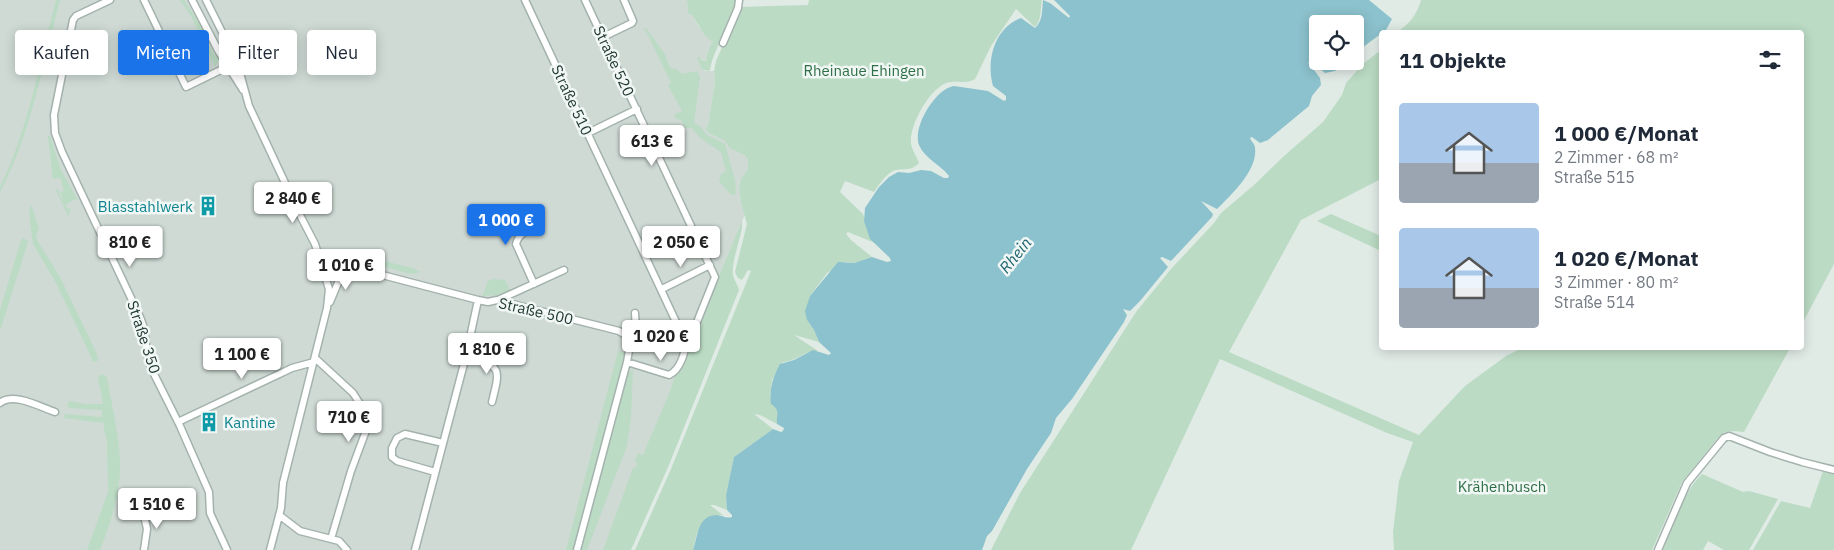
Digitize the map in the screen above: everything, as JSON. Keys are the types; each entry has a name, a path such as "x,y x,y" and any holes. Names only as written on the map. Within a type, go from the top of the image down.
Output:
{"street":[{"name":"Straße 350","path":"110,0 76,16 73,20 55,110 55,133 62,152 140,316 152,368 210,492 210,513 227,550"},
{"path":"144,0 186,88 219,71"},
{"path":"192,0 219,50"},
{"name":"Straße 510","path":"525,0 683,336"},
{"name":"Straße 520","path":"585,0 715,277 696,322 683,336"},
{"path":"603,37 632,23 633,20 624,0"},
{"path":"722,43 738,8 739,0"},
{"path":"207,2 221,30"},
{"path":"234,75 245,93"},
{"path":"240,75 249,106 315,244 329,289 327,308 283,483 279,515 270,550"},
{"path":"588,133 636,110"},
{"path":"534,284 516,244 518,238 523,233 540,225"},
{"path":"321,259 478,300"},
{"path":"662,289 710,265"},
{"path":"327,308 344,266"},
{"path":"497,300 564,270"},
{"name":"Straße 500","path":"415,550 466,356 478,300 488,302 497,300 618,331 631,339"},
{"path":"577,550 627,362 631,339 636,331 635,313"},
{"path":"627,362 669,375 674,373 685,350 683,336"},
{"path":"466,356 490,363 496,369 499,376 492,402"},
{"path":"178,422 292,368 315,360"},
{"path":"315,360 353,393 360,404 367,428 351,471 331,539"},
{"path":"0,403 5,399 20,400 55,412"},
{"path":"436,472 397,461 392,457 392,448 397,438 405,434 443,443"},
{"path":"1658,550 1687,483 1724,438 1729,436 1786,457 1834,470"},
{"path":"143,511 147,529 144,550"},
{"path":"279,515 300,531 338,541 347,550"}],"shaded area":[{"path":"0,0 687,0 688,14 692,15 699,27 714,41 706,57 707,61 698,58 705,71 714,71 715,82 708,126 705,128 709,133 725,141 731,148 744,155 749,162 749,168 739,183 741,203 745,214 606,550 0,550"}],"green space":[{"path":"56,0 60,0 53,30 49,30"},
{"path":"180,0 184,0 204,30 198,30"},
{"path":"687,0 736,0 732,18 708,71 702,69 697,58 699,57 707,61 706,57 714,41 711,41 704,34 692,15 688,14"},
{"name":"Rheinaue Ehingen","path":"809,0 1042,0 1040,18 1035,27 1016,9 991,46 975,79 968,82 944,84 932,94 916,119 911,137 911,144 919,163 909,169 893,171 882,180 874,192 845,181 840,192 863,214 870,239 875,243 848,232 846,234 872,257 854,263 845,262 827,273 810,296 807,320 819,342 794,335 818,351 809,352 783,362 772,380 770,396 778,412 777,424 754,414 773,429 734,457 726,495 727,510 710,505 724,516 720,515 697,533 693,550 635,550 671,469 751,271 748,270 742,280 738,278 735,272 747,224 741,203 739,185 748,169 748,160 744,155 730,148 725,141 709,133 705,128 708,126 715,82 714,71 716,61 740,7 808,5"},
{"path":"1421,0 1834,0 1834,264 1804,320 1804,30 1400,30 1412,19"},
{"path":"646,28 665,54 670,68 676,69 682,74 697,71 700,77 694,123 701,127 707,135 725,144 735,180 736,194 731,195 719,181 721,174 726,171 721,152 700,138 692,128 685,128 681,120 676,119 674,115 682,111 668,85 671,83 646,31 643,29"},
{"path":"209,45 219,59 215,67 209,54"},
{"name":"Krähenbusch","path":"1379,52 1379,180 1301,220 1229,352 1419,435 1465,386 1506,356 1518,350 1789,350 1744,432 1725,432 1682,482 1652,550 1394,550 1393,532 1399,481 1413,442 1387,433 1220,359 1131,550 991,550 1020,493 1136,312 1221,213 1323,122 1342,95 1346,83 1358,70 1364,70 1364,63"},
{"path":"38,75 41,75 20,146 0,192 0,187 26,119"},
{"path":"48,136 50,136 61,170 78,200 75,199 65,205 71,209 68,216 56,190 58,189 60,196 64,200 60,192 64,191 60,178 53,179"},
{"path":"31,204 39,229 36,236 37,240 60,277 97,354 98,360 96,362 93,361 56,283 33,244 29,213"},
{"path":"1331,214 1379,235 1379,250 1317,221"},
{"path":"742,221 733,270 739,290 669,465 631,550 603,550 633,468 638,463 635,461 638,453 643,455 670,391 688,337 698,326"},
{"path":"23,238 28,242 0,331 0,310"},
{"path":"357,255 358,260 361,255 412,268 420,272 401,272 381,266 358,266"},
{"path":"494,279 505,280 510,290 498,295 482,296 488,281"},
{"path":"618,351 625,353 573,550 566,550"},
{"path":"633,370 631,418 627,446 587,550 581,550 628,372"},
{"path":"101,374 107,377 118,436 120,472 113,512 100,550 87,550 108,492 107,441 104,423 64,418 65,414 102,417 102,410 69,408 67,405 69,401 103,404 98,378"},
{"path":"1823,471 1834,473 1834,550 1753,550 1781,501 1810,508"},
{"path":"1702,474 1743,492 1749,491 1778,499 1749,550 1724,550 1708,541 1703,550 1663,550 1689,490"}],"water":[{"name":"Rhein","path":"1043,0 1050,3 1069,18 1070,16 1054,0 1369,0 1392,19 1386,30 1379,30 1379,35 1364,46 1364,15 1309,15 1309,70 1314,70 1320,78 1321,85 1312,96 1309,106 1268,140 1260,143 1252,137 1250,138 1255,148 1252,165 1242,182 1217,209 1201,201 1213,214 1212,217 1171,261 1160,258 1168,267 1130,311 1123,309 1127,315 1124,322 1072,399 1056,418 1051,433 1027,469 992,531 987,536 982,550 693,550 699,528 705,519 716,515 732,517 727,510 726,495 734,457 773,429 783,431 784,428 777,424 777,411 771,404 772,383 780,364 794,360 813,350 829,355 831,353 819,342 807,320 805,311 810,296 838,262 854,263 872,257 887,262 891,261 870,239 864,221 865,208 879,187 889,177 898,172 931,171 944,178 948,178 949,176 946,172 925,154 919,145 919,128 927,110 940,94 947,88 954,86 988,91 1004,101 1006,100 1006,96 993,86 991,66 994,46 1004,29 1012,23 1021,18 1035,28 1041,19"},
{"path":"1321,70 1336,70 1335,71 1325,73"}],"place":[{"name":"Blasstahlwerk","path":"208,206"},
{"name":"Kantine","path":"209,422"}]}
